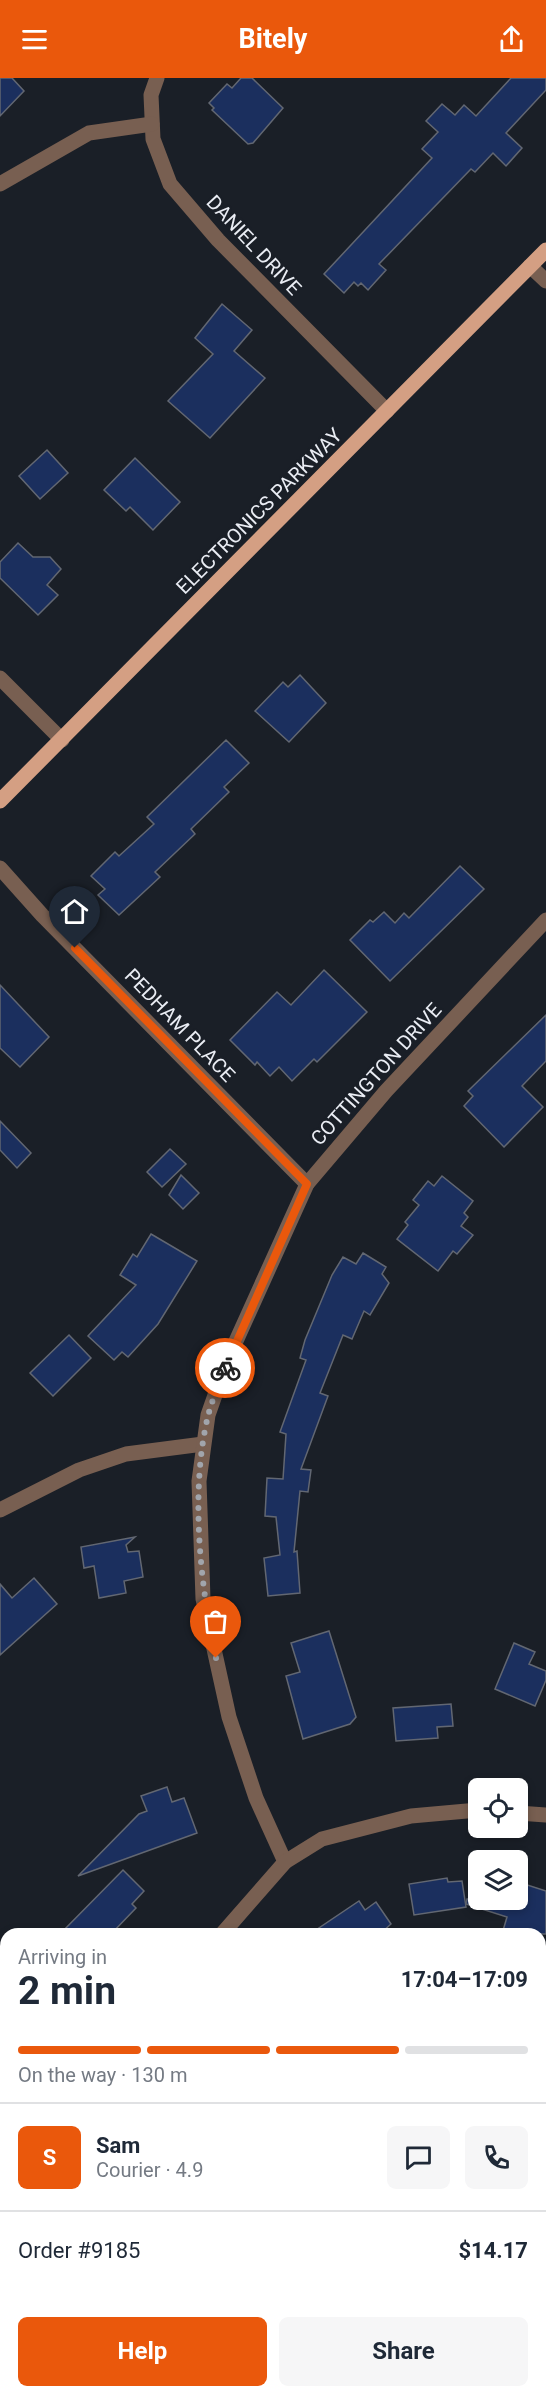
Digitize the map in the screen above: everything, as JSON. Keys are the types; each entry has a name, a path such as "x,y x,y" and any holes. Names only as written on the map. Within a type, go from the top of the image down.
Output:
{"main road":[{"name":"ELECTRONICS PARKWAY","path":"0,801 546,250"}],"street":[{"name":"DANIEL DRIVE","path":"157,78 151,94 153,139 170,184 218,240 387,411"},
{"path":"0,183 89,133 152,123"},
{"path":"530,266 546,281"},
{"path":"0,678 62,740"},
{"name":"PEDHAM PLACE","path":"0,868 307,1184"},
{"name":"COTTINGTON DRIVE","path":"285,1862 256,1798 229,1717 204,1599 199,1481 208,1415 227,1361 307,1184 386,1091 546,920"},
{"path":"0,1510 79,1470 126,1454 203,1444"},
{"path":"227,1928 285,1862 322,1839 411,1816 468,1811"},
{"path":"528,1814 546,1815"}],"building":[{"path":"0,78 12,78 24,91 0,116"},
{"path":"241,78 252,78 283,108 253,143 248,144 212,110 214,108 209,103 227,84 232,88"},
{"path":"511,78 546,78 546,90 506,133 522,148 506,166 493,153 475,172 471,169 379,264 386,270 368,290 361,283 358,286 354,282 344,293 324,274 432,158 422,149 438,132 426,121 442,104 455,115 464,105 476,116"},
{"path":"222,304 252,330 234,351 265,378 210,438 168,401 213,354 195,338"},
{"path":"47,450 68,473 40,499 19,476"},
{"path":"135,458 180,502 153,530 130,507 126,511 104,490"},
{"path":"18,543 33,557 50,557 61,569 47,585 58,595 38,615 0,578 0,562"},
{"path":"300,675 326,703 289,742 255,711 283,682 288,687"},
{"path":"226,740 249,763 224,787 229,792 191,829 195,834 155,872 160,877 119,915 98,895 105,889 91,876 115,852 119,856 154,824 147,817"},
{"path":"460,866 484,889 390,981 350,940 370,920 373,922 384,912 395,923 404,913 409,918"},
{"path":"324,970 367,1012 317,1062 314,1059 292,1081 279,1067 270,1076 257,1062 255,1065 230,1040 277,992 291,1005"},
{"path":"0,985 49,1037 20,1067 0,1048"},
{"path":"546,1015 546,1061 522,1086 543,1107 504,1147 464,1106 473,1096 468,1091"},
{"path":"0,1121 31,1153 17,1168 0,1150"},
{"path":"170,1149 186,1164 162,1187 147,1172"},
{"path":"181,1175 199,1193 183,1209 169,1195"},
{"path":"442,1176 473,1201 464,1213 468,1217 461,1226 473,1235 457,1254 453,1251 438,1271 397,1239 408,1225 405,1222 419,1205 413,1200 428,1181 434,1186"},
{"path":"151,1234 197,1261 158,1324 128,1357 122,1352 114,1360 88,1336 136,1285 120,1275 133,1254 137,1257"},
{"path":"363,1253 386,1267 382,1274 389,1283 370,1315 364,1311 352,1339 343,1335 320,1393 328,1396 301,1469 311,1470 308,1492 300,1491 294,1552 297,1551 300,1593 268,1596 264,1558 280,1555 276,1517 265,1516 267,1478 283,1479 286,1434 280,1432 306,1360 300,1358 305,1340 332,1275 343,1257 356,1264"},
{"path":"69,1335 91,1358 53,1396 30,1373"},
{"path":"135,1537 126,1545 128,1552 139,1551 143,1577 124,1581 126,1593 99,1598 94,1566 84,1568 81,1547"},
{"path":"34,1578 57,1604 0,1655 0,1584 12,1598"},
{"path":"329,1631 356,1717 350,1724 303,1739 286,1676 300,1672 291,1643"},
{"path":"514,1643 535,1652 529,1664 546,1671 546,1680 535,1706 495,1689"},
{"path":"451,1704 453,1726 437,1727 438,1738 396,1741 393,1708"},
{"path":"167,1787 172,1802 184,1798 197,1833 78,1876 139,1814 147,1811 141,1796"},
{"path":"123,1870 144,1891 132,1904 136,1908 117,1928 66,1928"},
{"path":"447,1878 448,1882 462,1881 466,1907 414,1915 409,1884"},
{"path":"528,1885 546,1891 546,1928 504,1928 507,1917 485,1910 528,1910"},
{"path":"359,1901 365,1910 376,1902 391,1924 387,1928 319,1928"}],"way so far":[{"path":"216,1658 204,1599 199,1481 208,1415 225,1368"}],"route":[{"path":"75,948 307,1184 225,1368"}]}
